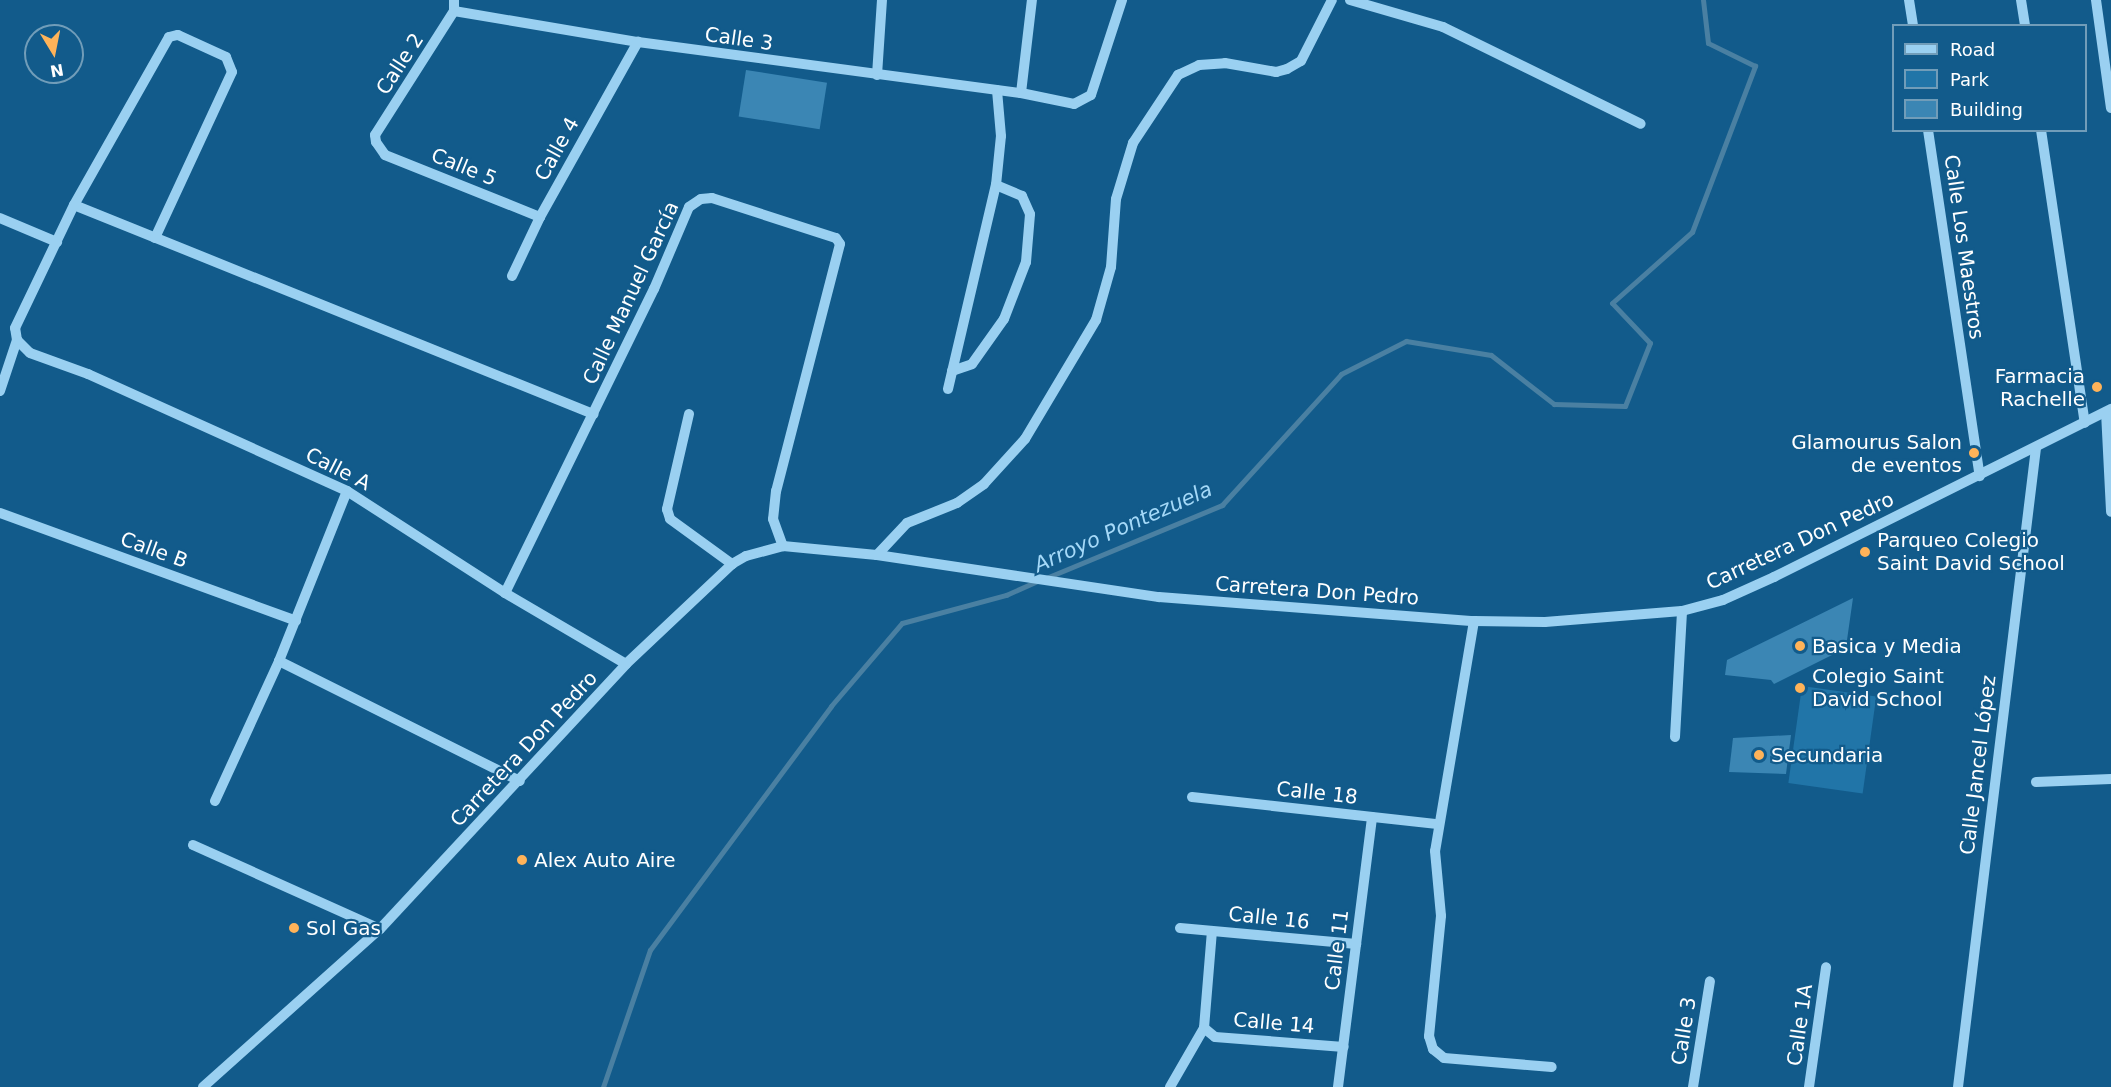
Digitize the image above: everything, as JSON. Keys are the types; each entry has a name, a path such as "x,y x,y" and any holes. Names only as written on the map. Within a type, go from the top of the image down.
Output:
{"street":[{"path":"876,75 882,0"},
{"path":"1021,93 1032,0"},
{"name":"Calle 3","path":"454,5 638,42 1021,93 1074,104 1085,101 1091,95 1122,0"},
{"path":"877,555 907,523 957,503 984,484 1025,439 1096,320 1111,267 1116,199 1133,143 1178,75 1199,65 1225,63 1276,72 1287,69 1301,61 1332,0"},
{"path":"1350,0 1443,27 1641,124"},
{"path":"1909,0 1912,24"},
{"path":"2021,0 2025,24"},
{"path":"2096,0 2111,108"},
{"name":"Calle 2","path":"378,146 375,135 454,5"},
{"path":"0,391 16,340 15,328 74,205 169,38 178,35 226,57 232,72 155,238"},
{"name":"Calle 4","path":"512,276 540,217 638,42"},
{"path":"948,389 996,185 1000,136 997,90"},
{"name":"Calle Los Maestros","path":"1928,132 1980,476"},
{"path":"2041,132 2085,423"},
{"name":"Calle 5","path":"378,146 385,154 540,217"},
{"path":"952,371 972,364 1004,319 1026,262 1030,214 1022,196 996,185"},
{"name":"Calle Manuel García","path":"505,593 693,202 712,198 836,238 840,244 829,296 776,491 773,519 783,546"},
{"path":"74,205 593,414"},
{"path":"0,218 57,243"},
{"name":"Calle A","path":"16,340 30,353 88,374 347,491 505,593 626,664"},
{"path":"2108,411 2111,512"},
{"name":"Carretera Don Pedro","path":"203,1087 380,929 520,781 626,664 732,564 783,546 877,555 1159,597 1474,621 1545,622 1682,611 1723,600 1774,577 2108,411"},
{"path":"689,414 667,509 670,519 732,564"},
{"name":"Calle Jancel López","path":"1958,1087 2036,448"},
{"path":"215,801 279,661 347,491"},
{"name":"Calle B","path":"0,513 296,621"},
{"path":"1675,737 1682,611"},
{"path":"1474,621 1438,824 1436,870 1441,916 1428,1030 1433,1049 1451,1060 1552,1067"},
{"path":"279,661 520,781"},
{"path":"2036,782 2111,779"},
{"name":"Calle 18","path":"1192,797 1438,824"},
{"name":"Calle 11","path":"1338,1087 1372,817"},
{"path":"193,845 380,929"},
{"name":"Calle 16","path":"1180,928 1356,944"},
{"path":"1170,1087 1204,1028 1212,931"},
{"name":"Calle 1A","path":"1809,1087 1826,967"},
{"name":"Calle 3","path":"1693,1087 1710,981"},
{"name":"Calle 14","path":"1204,1028 1215,1037 1344,1047"}],"green space":[{"path":"1802,686 1876,696 1863,793 1788,783"}],"building":[{"path":"746,70 827,83 820,129 739,116"},
{"name":"Basica y Media","path":"1853,598 1847,640 1838,652 1774,684 1771,680 1725,675 1727,660"},
{"name":"Secundaria","path":"1791,735 1786,774 1729,772 1733,738"}],"waterway":[{"name":"Arroyo Pontezuela","path":"1046,578 1222,505 1341,374 1406,341 1491,355 1554,404 1625,406 1650,343 1612,303 1692,232 1755,66 1708,43 1703,0"},
{"name":"Arroyo Pontezuela","path":"603,1087 650,950 831,706 902,623 1006,595 1038,581"}],"place":[{"name":"Farmacia Rachelle","path":"2097,387"},
{"name":"Glamourus Salon de eventos","path":"1974,453"},
{"name":"Parqueo Colegio Saint David School","path":"1865,552"},
{"name":"Basica y Media","path":"1800,646"},
{"name":"Colegio Saint David School","path":"1800,688"},
{"name":"Secundaria","path":"1759,755"},
{"name":"Alex Auto Aire","path":"522,860"},
{"name":"Sol Gas","path":"294,928"}]}
